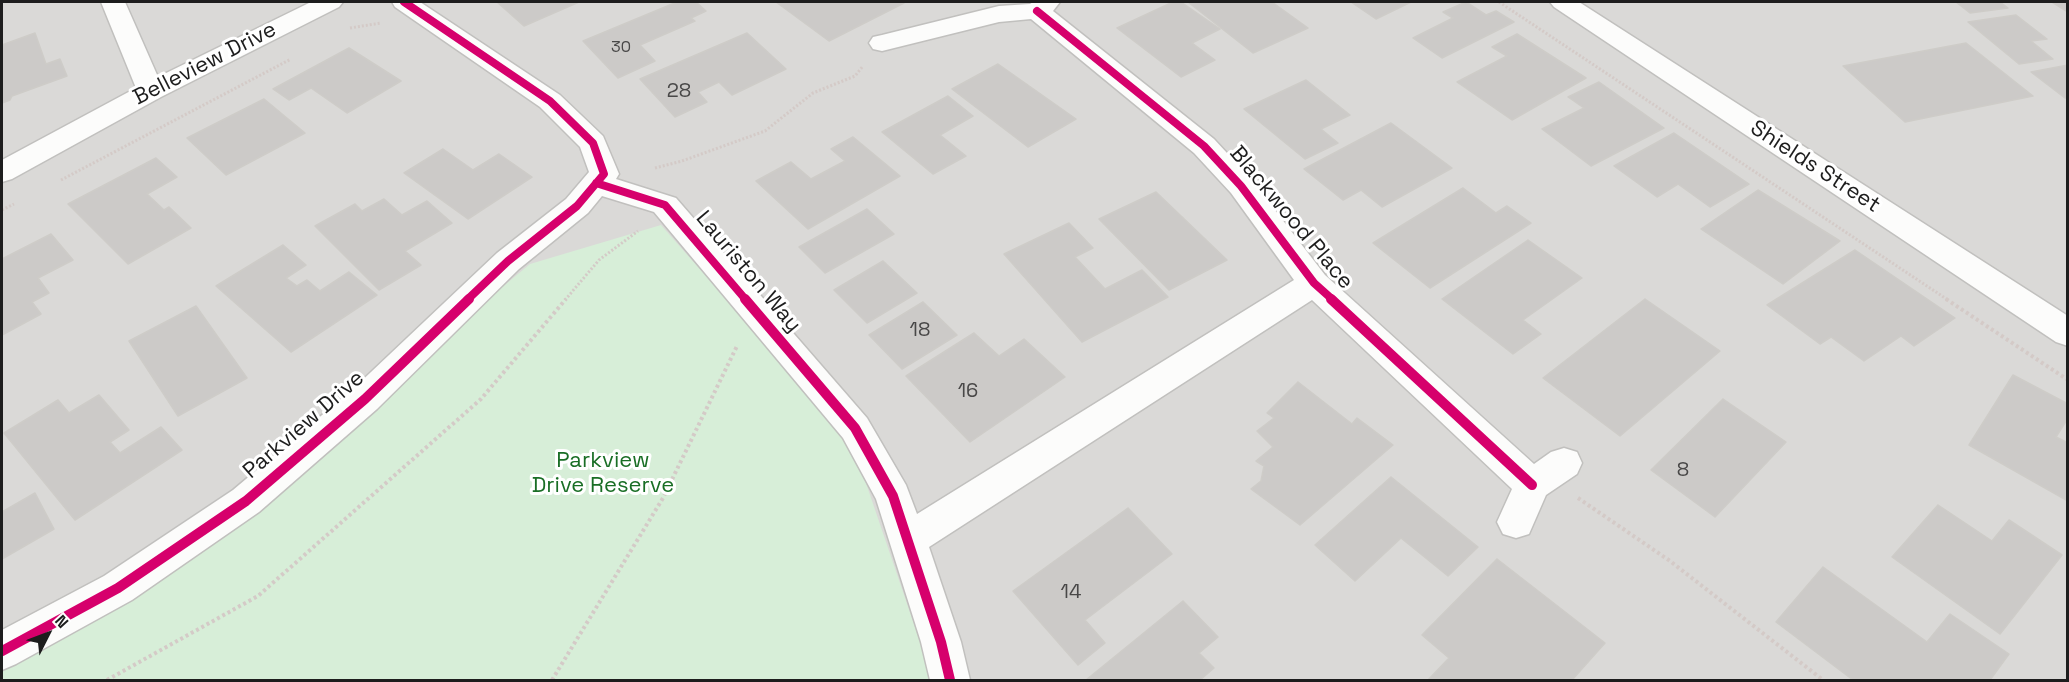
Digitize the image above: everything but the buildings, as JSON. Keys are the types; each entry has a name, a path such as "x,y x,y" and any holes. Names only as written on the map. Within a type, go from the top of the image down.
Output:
{"street":[{"path":"113,2 151,91"},
{"name":"Belleview Drive","path":"2,172 151,91 330,2"},
{"path":"404,2 550,101 593,143 604,174 596,183"},
{"name":"Shields Street","path":"1563,2 2067,333"},
{"name":"Blackwood Place","path":"882,43 999,14 1043,6 1204,146 1241,186 1314,283 1547,475"},
{"name":"Belleview Drive","path":"2,154 80,128"},
{"name":"Lauriston Way","path":"596,183 668,208 855,428 893,496 942,642 950,681"},
{"name":"Parkview Drive","path":"2,651 118,588 246,501 365,399 508,261 576,206 596,183"},
{"name":"Blackwood Place","path":"908,540 1314,283"},
{"path":"1516,522 1547,475"}],"path":[{"path":"1499,2 2067,380"},
{"path":"343,31 354,26 384,22"},
{"path":"596,183 682,161 765,132 813,93 855,76 882,43"},
{"path":"51,185 301,54"},
{"path":"2,210 21,200"},
{"path":"107,681 258,596 481,399 599,260 668,208"},
{"path":"552,681 663,498 754,310"},
{"path":"1547,475 1670,561 1823,681"}],"shaded area":[{"path":"2,2 2067,2 2067,680 2,680"}],"green space":[{"name":"Parkview Drive Reserve","path":"661,225 852,442 933,680 2,680 2,650 222,520 530,264"}],"cycle path":[{"path":"2,651 118,588 246,501 365,399 508,261 577,206 604,174 593,143 550,101 404,2"},
{"path":"1037,11 1204,146 1241,186 1314,283 1532,485"},
{"path":"596,183 665,205 855,428 893,496 941,642 950,680"}]}
